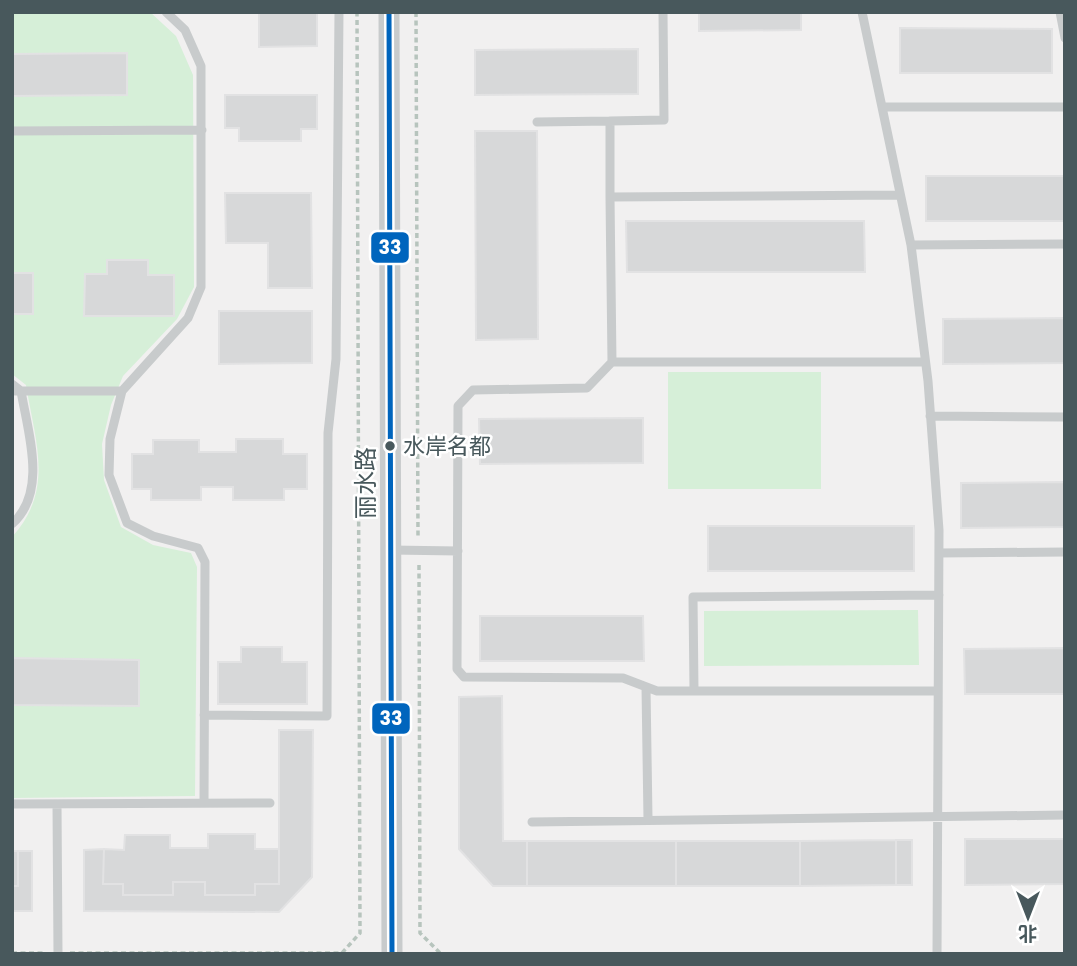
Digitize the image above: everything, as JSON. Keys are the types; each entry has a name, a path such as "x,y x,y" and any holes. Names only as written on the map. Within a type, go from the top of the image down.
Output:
{"street":[{"name":"丽水路","path":"389,12 392,954"}],"lane":[{"path":"166,12 185,30 201,66 201,287 188,318 122,391 110,439 109,475 127,523 153,536 198,548 205,562 204,803"},
{"path":"204,715 327,716 328,433 336,359 339,12"},
{"path":"537,122 664,120 663,12"},
{"path":"862,12 911,246 930,416 939,553 937,954"},
{"path":"1060,12 1065,38"},
{"path":"884,107 1065,107"},
{"path":"610,121 612,362 587,388 474,390 458,406 457,669 464,677 623,678 657,691 937,691"},
{"path":"12,131 202,130"},
{"path":"610,197 900,195"},
{"path":"911,246 1065,244"},
{"path":"612,362 925,362"},
{"path":"12,384 17,391 34,478 24,513 12,524"},
{"path":"17,391 122,391"},
{"path":"930,416 1065,417"},
{"path":"391,550 458,551"},
{"path":"939,553 1065,552"},
{"path":"694,691 693,597 939,595"},
{"path":"646,687 648,819"},
{"path":"12,804 270,803"},
{"path":"57,804 58,954"},
{"path":"532,821 1065,815"}],"path":[{"path":"12,953 342,953 360,933 357,12"},
{"path":"416,12 420,933 441,954"}],"green space":[{"path":"12,12 150,12 176,36 193,75 194,287 177,319 123,376 111,405 102,444 104,480 121,527 153,545 191,553 197,567 195,796 12,798 12,537 34,501 38,464 26,385 12,374"},
{"path":"668,372 821,372 821,489 668,489"},
{"path":"918,610 919,665 704,666 704,611"}],"building":[{"path":"259,12 317,12 317,46 259,47"},
{"path":"699,12 801,12 801,30 699,31"},
{"path":"900,28 1052,29 1052,73 900,73"},
{"path":"638,49 638,94 475,95 475,50"},
{"path":"127,53 127,95 12,96 12,54"},
{"path":"225,95 317,95 317,129 301,129 301,141 239,141 239,128 225,128"},
{"path":"475,131 537,131 538,339 476,340"},
{"path":"926,176 1065,176 1065,221 926,221"},
{"path":"225,193 311,193 312,288 268,288 268,243 226,243"},
{"path":"626,221 864,221 865,272 627,272"},
{"path":"107,260 148,260 148,275 174,275 174,316 84,316 85,274 107,274"},
{"path":"12,273 33,273 33,314 12,314"},
{"path":"219,311 312,311 312,363 219,364"},
{"path":"1065,318 1065,363 943,364 943,319"},
{"path":"643,418 643,463 480,464 479,419"},
{"path":"236,439 283,439 283,454 307,454 307,489 284,489 284,500 233,500 233,487 201,487 201,500 151,500 151,489 132,489 132,454 153,454 153,440 199,440 199,452 236,452"},
{"path":"1065,482 1065,527 961,528 961,483"},
{"path":"708,526 914,526 914,571 708,571"},
{"path":"480,616 643,616 644,661 480,661"},
{"path":"241,647 282,647 282,662 307,662 307,704 218,704 218,662 241,662"},
{"path":"1065,648 1065,694 965,694 964,649"},
{"path":"12,658 139,660 139,706 12,705"},
{"path":"502,696 503,841 527,841 527,886 493,886 459,849 459,697"},
{"path":"279,730 313,730 312,877 279,912 84,911 84,850 104,849 103,884 123,884 123,895 173,895 173,882 205,882 205,895 255,895 255,884 279,884"},
{"path":"208,834 255,834 255,849 279,849 279,884 255,884 255,895 205,895 205,882 173,882 173,895 123,895 123,884 103,884 104,849 124,850 125,835 170,835 170,848 208,848"},
{"path":"965,839 1065,839 1065,884 965,885"},
{"path":"896,840 896,885 800,886 800,841"},
{"path":"896,840 912,840 912,885 896,885"},
{"path":"527,841 676,841 676,886 527,886"},
{"path":"676,841 800,841 800,886 676,886"},
{"path":"12,851 18,851 18,886 12,886"},
{"path":"18,851 32,851 32,911 12,911 12,886 18,886"}],"transit line":[{"name":"33","path":"389,12 392,954"}],"place":[{"name":"水岸名都","path":"390,446"}]}
